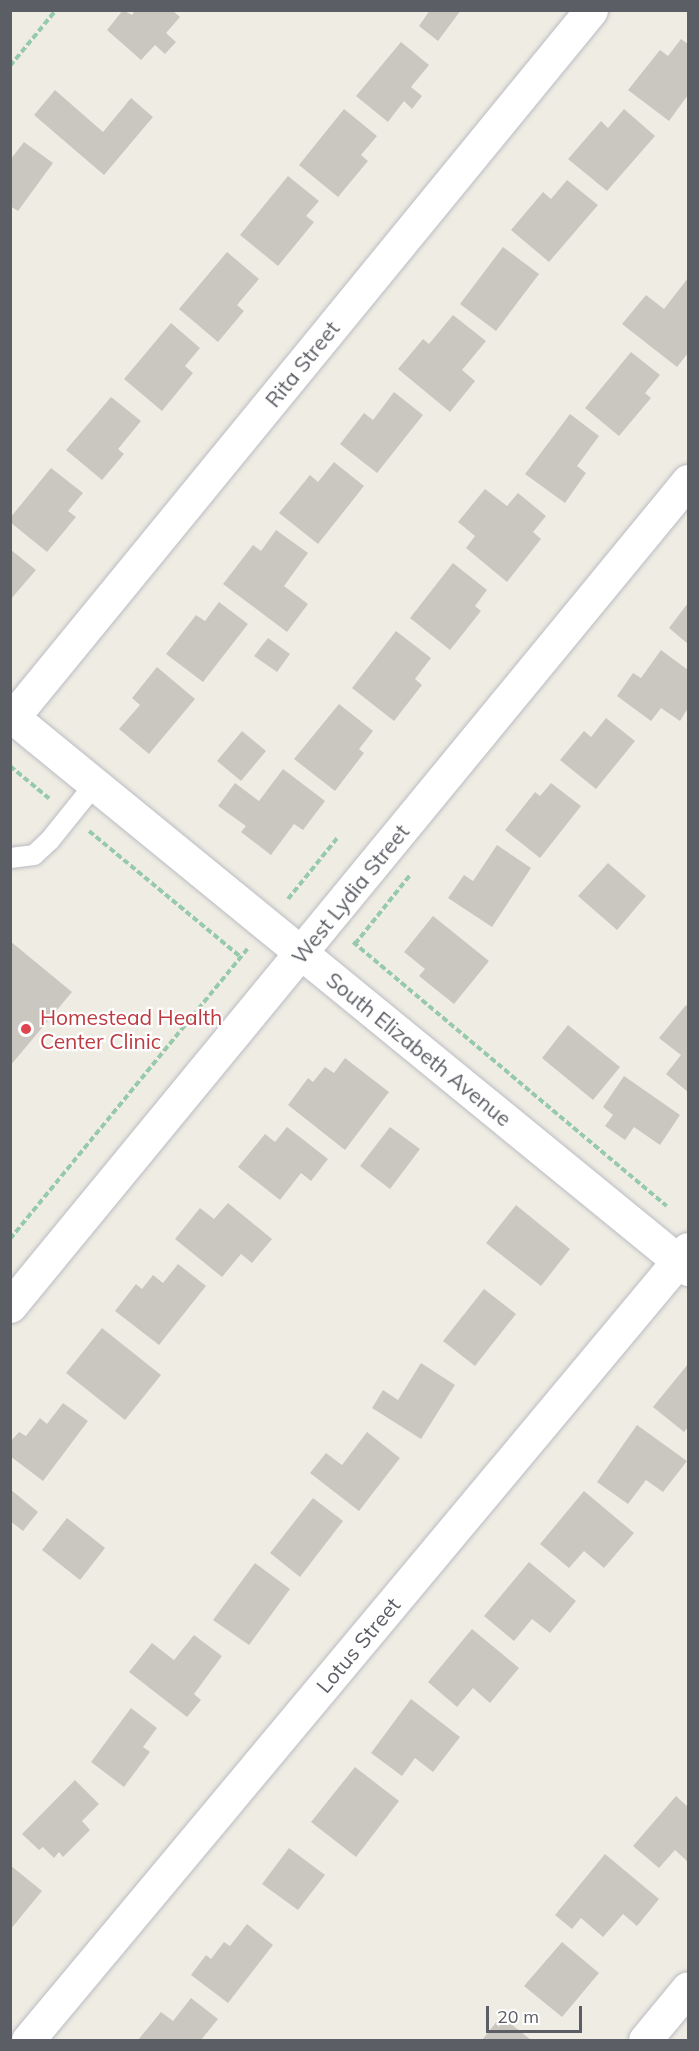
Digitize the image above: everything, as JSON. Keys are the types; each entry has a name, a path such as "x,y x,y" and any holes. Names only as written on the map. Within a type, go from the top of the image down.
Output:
{"street":[{"name":"Rita Street","path":"12,716 591,10"},
{"name":"West Lydia Street","path":"10,1306 688,481"},
{"name":"South Elizabeth Avenue","path":"12,716 301,953 685,1260"},
{"name":"Lotus Street","path":"28,2040 685,1260"},
{"path":"645,2040 688,1988"}],"lane":[{"path":"10,858 34,855 95,784"}],"path":[{"path":"10,66 56,10"},
{"path":"10,766 241,957"},
{"path":"10,1239 338,837"},
{"path":"291,896 327,921 668,1206"}],"building":[{"path":"123,10 132,15 135,10 172,10 180,17 166,33 176,42 165,54 155,45 141,60 107,30"},
{"path":"430,10 461,10 438,41 419,26"},
{"path":"681,39 688,44 688,95 669,121 628,90 660,50 668,56"},
{"path":"401,42 429,65 411,87 422,96 412,109 404,101 388,122 356,96"},
{"path":"55,90 103,132 131,98 153,117 104,175 34,115"},
{"path":"344,109 377,136 361,155 368,161 338,197 299,165"},
{"path":"624,109 655,136 607,191 568,159 601,121 608,128"},
{"path":"24,142 53,163 18,211 10,206 10,160"},
{"path":"288,176 319,201 306,216 314,222 278,266 240,235"},
{"path":"567,180 598,205 549,262 511,230 543,192 551,199"},
{"path":"503,247 539,274 496,331 460,304"},
{"path":"227,252 259,279 237,305 244,311 218,342 179,309"},
{"path":"688,278 688,353 677,367 622,324 646,295 664,309"},
{"path":"453,315 486,341 462,370 475,381 450,412 398,369 423,339 429,344"},
{"path":"171,323 200,348 185,366 193,373 162,411 124,379"},
{"path":"631,352 660,375 645,393 651,398 619,436 585,408"},
{"path":"394,392 423,415 377,473 340,444 364,413 373,420"},
{"path":"111,397 141,421 118,449 124,454 102,480 66,450"},
{"path":"570,414 599,436 577,466 586,473 565,503 525,474"},
{"path":"334,462 364,486 318,544 279,513 310,475 318,482"},
{"path":"51,468 83,493 68,511 76,517 47,552 10,522 10,518"},
{"path":"485,489 507,506 518,493 546,516 533,532 541,539 507,582 466,548 475,536 458,522"},
{"path":"276,530 308,553 284,586 308,604 287,632 223,584 253,545 261,551"},
{"path":"10,549 36,570 10,600"},
{"path":"453,563 487,590 475,606 481,611 450,650 410,618"},
{"path":"219,602 248,624 203,682 166,654 196,615 205,621"},
{"path":"688,603 688,644 669,628"},
{"path":"396,631 431,658 415,679 422,685 394,721 352,688"},
{"path":"268,638 290,654 277,672 254,656"},
{"path":"661,650 688,670 688,708 680,721 661,708 651,721 617,696 633,673 641,678"},
{"path":"157,667 195,699 149,754 119,729 140,705 132,698"},
{"path":"339,704 373,731 359,749 364,753 335,791 294,759"},
{"path":"606,718 635,741 596,789 560,760 584,731 591,737"},
{"path":"242,731 266,751 241,781 217,761"},
{"path":"283,769 325,801 303,830 294,824 271,855 241,832 246,826 218,806 235,783 259,801"},
{"path":"551,783 581,806 540,858 505,830 535,792 540,796"},
{"path":"497,845 531,868 492,927 448,898 464,875 473,881"},
{"path":"608,863 646,896 617,930 578,896"},
{"path":"433,916 489,961 454,1004 419,976 425,969 404,952"},
{"name":"Homestead Health Center Clinic","path":"10,941 72,992 10,1066"},
{"path":"686,1005 688,1007 688,1092 666,1074 681,1055 659,1038"},
{"path":"568,1025 620,1067 593,1100 542,1058"},
{"path":"345,1058 389,1092 345,1150 288,1105 308,1078 313,1082 325,1067 334,1073"},
{"path":"624,1076 680,1115 660,1145 634,1127 625,1140 605,1126 613,1115 603,1107"},
{"path":"287,1127 328,1159 311,1181 301,1173 280,1200 238,1167 265,1134 275,1142"},
{"path":"390,1127 420,1149 390,1189 360,1166"},
{"path":"228,1203 272,1239 252,1263 241,1254 222,1277 175,1239 200,1208 214,1219"},
{"path":"516,1205 570,1249 541,1286 486,1243"},
{"path":"178,1264 206,1286 159,1345 115,1311 136,1284 142,1289 153,1275 163,1283"},
{"path":"484,1289 516,1314 475,1366 443,1341"},
{"path":"102,1328 161,1375 125,1420 66,1373"},
{"path":"421,1363 455,1385 421,1439 372,1408 383,1390 398,1400"},
{"path":"688,1364 688,1427 684,1432 653,1407"},
{"path":"63,1403 88,1421 43,1481 10,1456 10,1442 19,1432 26,1436 40,1418 47,1424"},
{"path":"637,1425 687,1461 663,1492 646,1480 628,1504 597,1482"},
{"path":"367,1432 400,1458 359,1511 310,1473 326,1453 342,1465"},
{"path":"10,1489 38,1512 23,1531 10,1521"},
{"path":"584,1491 634,1533 604,1568 584,1551 569,1568 540,1544"},
{"path":"313,1498 343,1521 300,1577 270,1553"},
{"path":"67,1518 105,1548 80,1580 42,1550"},
{"path":"529,1562 576,1601 550,1633 532,1619 514,1641 484,1616"},
{"path":"255,1563 290,1589 249,1645 213,1620"},
{"path":"472,1629 519,1668 490,1703 473,1688 457,1707 428,1682"},
{"path":"194,1635 222,1656 194,1694 201,1700 187,1717 129,1672 152,1643 174,1660"},
{"path":"411,1699 460,1737 433,1772 415,1758 402,1776 371,1753"},
{"path":"131,1708 157,1728 143,1747 150,1752 124,1787 91,1762"},
{"path":"355,1767 399,1801 356,1857 311,1822"},
{"path":"75,1780 99,1804 82,1821 90,1830 63,1857 59,1852 54,1858 43,1847 39,1850 22,1834"},
{"path":"676,1796 688,1807 688,1862 675,1850 659,1868 633,1846"},
{"path":"289,1848 325,1875 298,1910 262,1884"},
{"path":"605,1854 659,1899 637,1926 623,1914 603,1937 581,1918 572,1929 555,1915"},
{"path":"10,1865 42,1891 10,1930"},
{"path":"247,1924 273,1945 228,2003 191,1975 206,1955 211,1959 224,1942 230,1946"},
{"path":"562,1942 599,1973 562,2017 524,1986"},
{"path":"191,1998 218,2019 201,2040 138,2040 161,2012 173,2021"},
{"path":"501,2016 531,2040 482,2040"}],"place":[{"name":"Homestead Health Center Clinic","path":"26,1029"}]}
